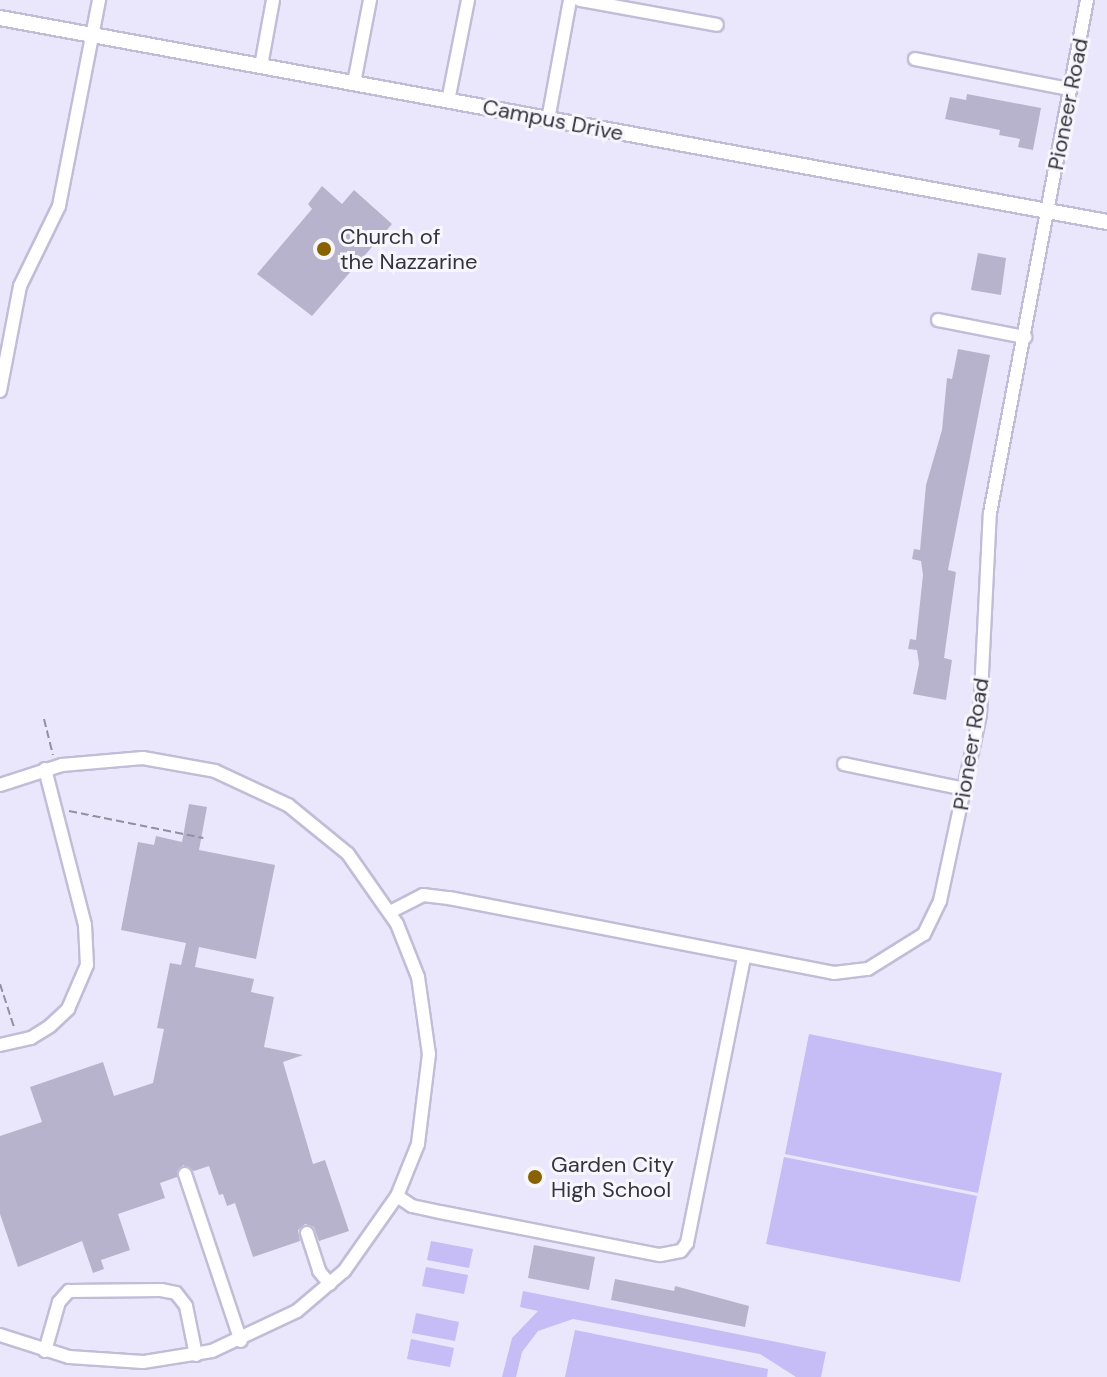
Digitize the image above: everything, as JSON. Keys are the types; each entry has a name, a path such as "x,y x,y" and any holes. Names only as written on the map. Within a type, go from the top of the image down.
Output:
{"main road":[{"name":"Campus Drive","path":"0,18 1107,222"}],"street":[{"path":"0,391 20,286 59,206 99,0"},
{"path":"261,66 273,0"},
{"path":"354,83 370,0"},
{"path":"448,101 468,0"},
{"path":"548,120 570,0"},
{"path":"580,0 717,25"},
{"name":"Pioneer Road","path":"390,912 423,895 449,898 834,973 868,969 898,954 924,934 940,901 980,714 990,513 1087,0"},
{"path":"915,59 1070,89"},
{"path":"938,320 1025,337"},
{"path":"0,785 45,769 87,760 143,758 193,765 241,780 288,805 331,837 390,912 418,977 429,1054 418,1144 397,1196 366,1246 330,1284 297,1311 241,1341 196,1355 118,1363 45,1351 0,1335"},
{"path":"844,764 965,789"},
{"path":"0,1045 50,1026 68,1009 87,965 85,925 45,769"},
{"path":"397,1196 412,1206 543,1233 660,1255 681,1251 687,1243 744,957"},
{"path":"185,1174 241,1341"},
{"path":"307,1233 319,1271 330,1284"},
{"path":"45,1351 59,1302 69,1291 161,1290 176,1293 186,1306 196,1355"}],"path":[{"path":"44,719 54,756"},
{"path":"68,811 203,838"},
{"path":"0,984 16,1032"}],"shaded area":[{"path":"809,1034 1002,1073 978,1193 785,1154"},
{"path":"784,1157 977,1196 960,1282 766,1244"},
{"path":"431,1241 473,1249 469,1268 427,1260"},
{"path":"426,1267 468,1275 464,1294 422,1286"},
{"path":"523,1291 826,1352 821,1377 796,1377 760,1354 573,1319 538,1331 522,1352 516,1377 502,1377 512,1338 538,1311 520,1307"},
{"path":"416,1313 459,1322 455,1341 412,1333"},
{"path":"575,1330 768,1369 767,1377 565,1377"},
{"path":"411,1339 454,1348 450,1367 407,1359"}],"building":[{"path":"967,94 1041,108 1033,150 1018,147 1020,139 999,135 1000,130 945,119 950,97 966,100"},
{"name":"Church of the Nazzarine","path":"322,186 342,204 354,190 392,224 312,316 257,274 312,209 308,204"},
{"path":"978,253 1006,258 1001,295 971,290"},
{"path":"958,349 990,355 948,570 956,572 944,658 952,660 946,700 913,694 919,664 917,650 908,649 910,639 916,640 923,575 921,561 912,559 914,549 920,550 926,485 942,430 947,378 952,379"},
{"path":"189,804 207,807 199,850 275,865 256,959 199,947 195,967 254,979 251,992 274,997 264,1047 303,1055 283,1062 313,1164 325,1160 349,1231 319,1241 314,1227 305,1224 298,1230 300,1241 253,1257 235,1203 227,1206 223,1194 219,1195 209,1166 194,1171 183,1165 177,1177 160,1183 165,1198 118,1214 130,1250 101,1260 104,1269 93,1273 82,1241 18,1267 0,1214 0,1136 42,1122 30,1087 103,1062 114,1096 153,1083 164,1029 157,1028 170,963 181,965 186,943 121,930 138,842 154,845 156,836 182,842"},
{"path":"534,1245 595,1257 589,1290 528,1278"},
{"path":"615,1279 674,1291 675,1286 749,1306 745,1327 611,1300"}],"place":[{"name":"Church of the Nazzarine","path":"324,249"},
{"name":"Garden City High School","path":"535,1177"}]}
